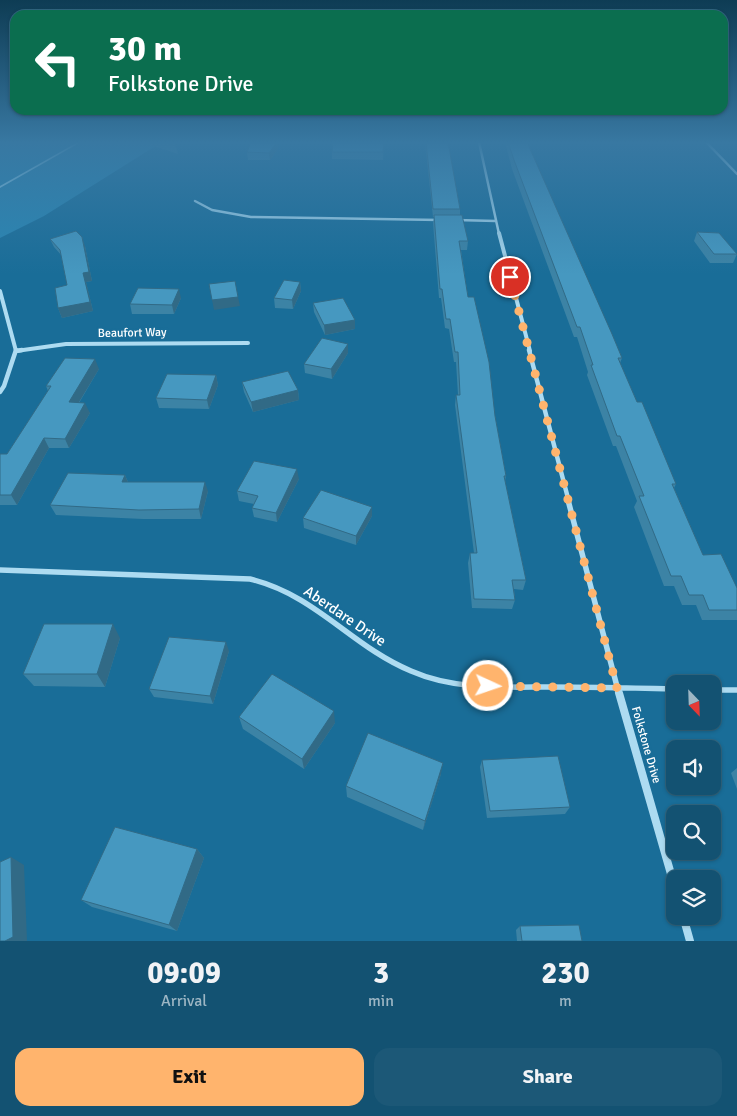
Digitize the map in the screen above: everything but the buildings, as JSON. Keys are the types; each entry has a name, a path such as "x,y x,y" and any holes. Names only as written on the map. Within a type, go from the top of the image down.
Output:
{"street":[{"name":"Folkstone Drive","path":"488,186 617,688 670,870"},
{"path":"195,201 212,210 251,218 496,221"},
{"path":"0,290 16,351 4,386 0,392"},
{"name":"Beaufort Way","path":"16,351 66,344 248,343"},
{"name":"Aberdare Drive","path":"0,570 250,579 275,586 304,602 332,620 366,647 411,672 457,684 520,687 666,689"},
{"path":"721,690 737,690"},
{"path":"686,925 690,941"}],"shaded area":[{"path":"0,186 92,186 44,216 0,238"}],"route":[{"path":"488,686 617,688 510,277"}]}
